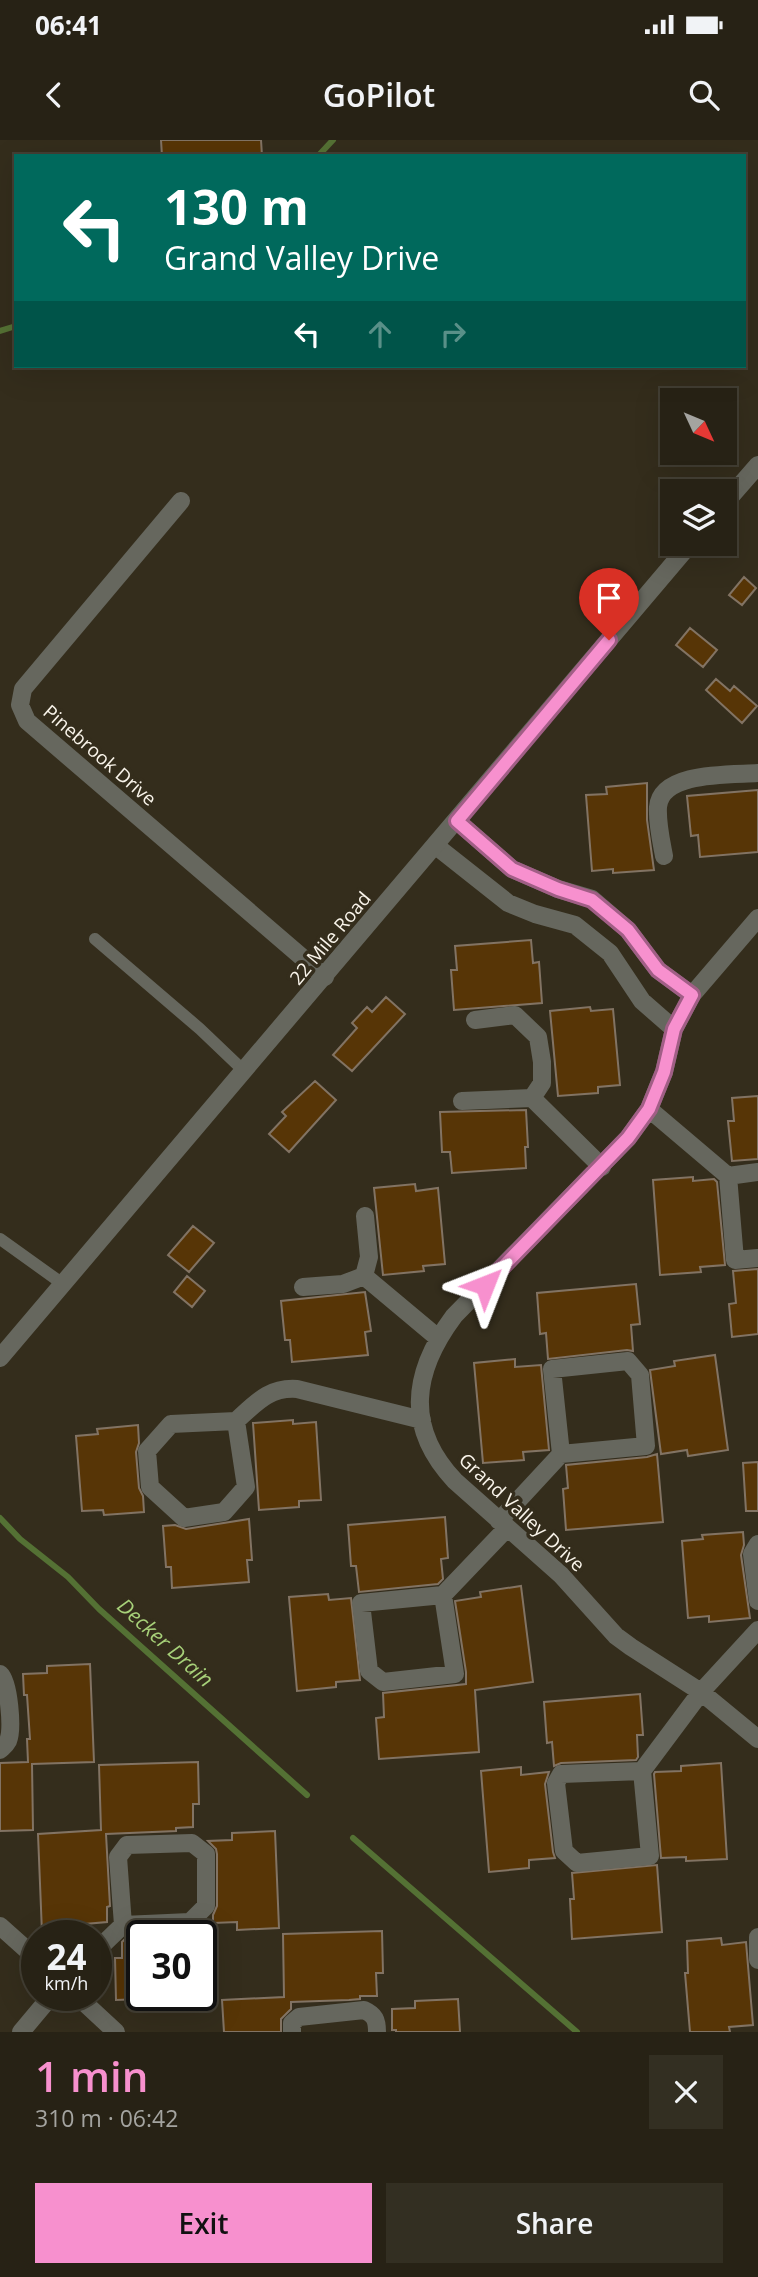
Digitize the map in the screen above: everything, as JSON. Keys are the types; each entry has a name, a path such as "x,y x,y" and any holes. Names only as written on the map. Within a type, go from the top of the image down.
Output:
{"street":[{"path":"737,489 758,465"},
{"name":"Pinebrook Drive","path":"181,501 23,688 20,705 27,721 325,977"},
{"name":"22 Mile Road","path":"0,1358 680,556"},
{"path":"664,856 658,806 662,794 670,786 683,780 758,773"},
{"path":"457,821 512,869 592,900 628,930 658,970 692,995"},
{"path":"436,846 508,903 575,925 610,953 642,1001 674,1029"},
{"path":"575,925 592,900"},
{"name":"Grand Valley Drive","path":"758,918 692,995 674,1029 664,1072 649,1109 602,1167 454,1316 438,1338 422,1375 420,1393 422,1420 440,1466 561,1575 616,1636 701,1692 758,1739"},
{"path":"475,1020 515,1015 538,1037 542,1083 532,1098"},
{"path":"462,1101 532,1098 602,1167"},
{"path":"649,1109 728,1176 735,1260 758,1258"},
{"path":"728,1176 758,1172"},
{"path":"364,1276 369,1257 365,1216"},
{"path":"364,1276 438,1338"},
{"path":"303,1287 343,1284 364,1276"},
{"path":"443,1595 455,1674 383,1682 369,1671 361,1603 443,1595 561,1454 552,1370 628,1361 640,1375 646,1446 561,1454"},
{"path":"236,1421 246,1487 224,1512 184,1518 150,1487 147,1451 171,1424 236,1421 270,1392 284,1388 422,1420"},
{"path":"758,1544 752,1554 758,1601"},
{"path":"642,1771 561,1774 556,1783 564,1851 577,1863 650,1856 642,1771 701,1692 758,1630"},
{"path":"0,1674 9,1691 8,1740 0,1750"},
{"path":"112,1936 123,1925 190,1922 206,1906 206,1854 192,1843 127,1845 118,1857 123,1925"},
{"path":"0,1927 21,1945"},
{"path":"758,1937 758,1960"},
{"path":"292,2032 292,2023 299,2018 364,2010 373,2014 377,2021 377,2032"},
{"path":"21,2032 39,2011"},
{"path":"93,2011 116,2032"}],"lane":[{"path":"94,939 200,1029 244,1071"},
{"path":"0,1239 63,1284"}],"building":[{"path":"161,140 261,140 262,154 162,154"},
{"path":"744,577 756,588 742,605 729,595"},
{"path":"690,628 717,650 703,667 676,645"},
{"path":"716,679 730,691 734,686 757,706 742,723 706,690"},
{"path":"647,783 647,820 654,870 613,873 613,869 592,871 586,795 607,794 606,787"},
{"path":"758,790 758,852 700,857 698,835 691,836 687,796"},
{"path":"531,940 533,963 539,962 542,1003 454,1010 451,970 457,970 455,946"},
{"path":"386,997 405,1014 352,1071 333,1055 357,1028 352,1023 367,1007 372,1012"},
{"path":"590,1007 591,1011 613,1009 620,1085 598,1087 598,1093 558,1096 550,1011"},
{"path":"315,1081 336,1100 289,1152 269,1134 286,1116 282,1112"},
{"path":"758,1096 758,1159 732,1161 728,1121 734,1121 732,1098"},
{"path":"526,1110 526,1168 452,1173 450,1152 442,1152 440,1112"},
{"path":"693,1177 693,1181 714,1179 717,1182 725,1265 700,1267 701,1272 660,1275 653,1180"},
{"path":"415,1184 416,1191 438,1188 445,1264 423,1266 424,1271 383,1275 374,1188"},
{"path":"193,1226 214,1243 189,1272 168,1255"},
{"path":"758,1269 758,1334 732,1337 729,1304 736,1303 733,1271"},
{"path":"187,1276 205,1291 192,1307 174,1292"},
{"path":"636,1284 640,1324 631,1325 633,1351 548,1359 546,1333 540,1334 537,1293"},
{"path":"365,1292 371,1331 365,1332 368,1355 292,1362 290,1340 285,1340 281,1301"},
{"path":"715,1355 728,1450 688,1456 687,1450 661,1454 650,1370 675,1366 674,1361"},
{"path":"515,1359 515,1367 541,1365 549,1450 523,1452 524,1460 483,1463 474,1363"},
{"path":"293,1420 293,1424 316,1422 321,1500 299,1501 299,1507 259,1510 253,1423"},
{"path":"138,1425 139,1443 136,1452 144,1512 104,1515 103,1510 82,1511 76,1436 98,1434 97,1429"},
{"path":"657,1454 663,1522 566,1530 563,1489 568,1488 566,1465"},
{"path":"758,1462 758,1511 746,1511 743,1463"},
{"path":"445,1517 448,1558 441,1559 443,1579 438,1584 359,1592 356,1566 351,1566 348,1525"},
{"path":"249,1519 252,1560 247,1560 249,1582 172,1588 171,1567 166,1567 163,1526 175,1525 186,1529"},
{"path":"743,1532 744,1545 741,1555 750,1618 709,1622 709,1616 688,1618 682,1541 703,1539 702,1535"},
{"path":"521,1586 533,1682 475,1690 479,1752 379,1759 376,1718 384,1717 383,1693 466,1684 455,1601 481,1597 480,1592"},
{"path":"328,1594 329,1600 351,1598 360,1680 336,1682 336,1687 297,1691 289,1597"},
{"path":"90,1664 94,1762 32,1764 33,1830 0,1831 0,1763 28,1762 27,1739 30,1739 23,1674 47,1673 47,1666"},
{"path":"640,1694 643,1735 637,1735 636,1760 561,1763 554,1766 552,1742 547,1743 544,1702"},
{"path":"198,1762 199,1804 193,1804 193,1827 176,1828 176,1831 106,1834 110,1906 107,1907 107,1920 41,1920 38,1834 101,1830 99,1765"},
{"path":"721,1763 727,1859 686,1861 686,1857 661,1858 655,1772 681,1771 681,1766"},
{"path":"521,1767 521,1775 549,1772 545,1784 555,1858 529,1860 529,1868 489,1872 481,1771"},
{"path":"275,1831 279,1928 237,1930 237,1922 217,1923 217,1920 213,1920 217,1906 217,1854 208,1841 232,1840 232,1833"},
{"path":"657,1865 662,1932 572,1939 572,1873"},
{"path":"382,1931 383,1973 376,1973 377,1996 291,2002 291,2009 281,2019 281,2032 224,2032 222,2000 284,1997 283,1934"},
{"path":"126,1938 126,2000 116,2000 115,1958 122,1958 122,1942"},
{"path":"721,1938 722,1945 746,1942 753,2025 729,2027 730,2032 690,2032 685,1973 688,1973 687,1941"},
{"path":"458,1999 460,2032 392,2030 392,2009 415,2008 415,2001"}],"waterway":[{"path":"320,154 333,140"},
{"path":"0,331 14,327"},
{"name":"Decker Drain","path":"0,1518 20,1539 68,1577 99,1609 307,1795"},
{"name":"Decker Drain","path":"353,1838 577,2032"}],"route":[{"path":"485,1285 602,1167 649,1109 664,1072 674,1029 692,995 658,970 628,930 592,900 524,876 512,869 457,821 609,640"}]}
